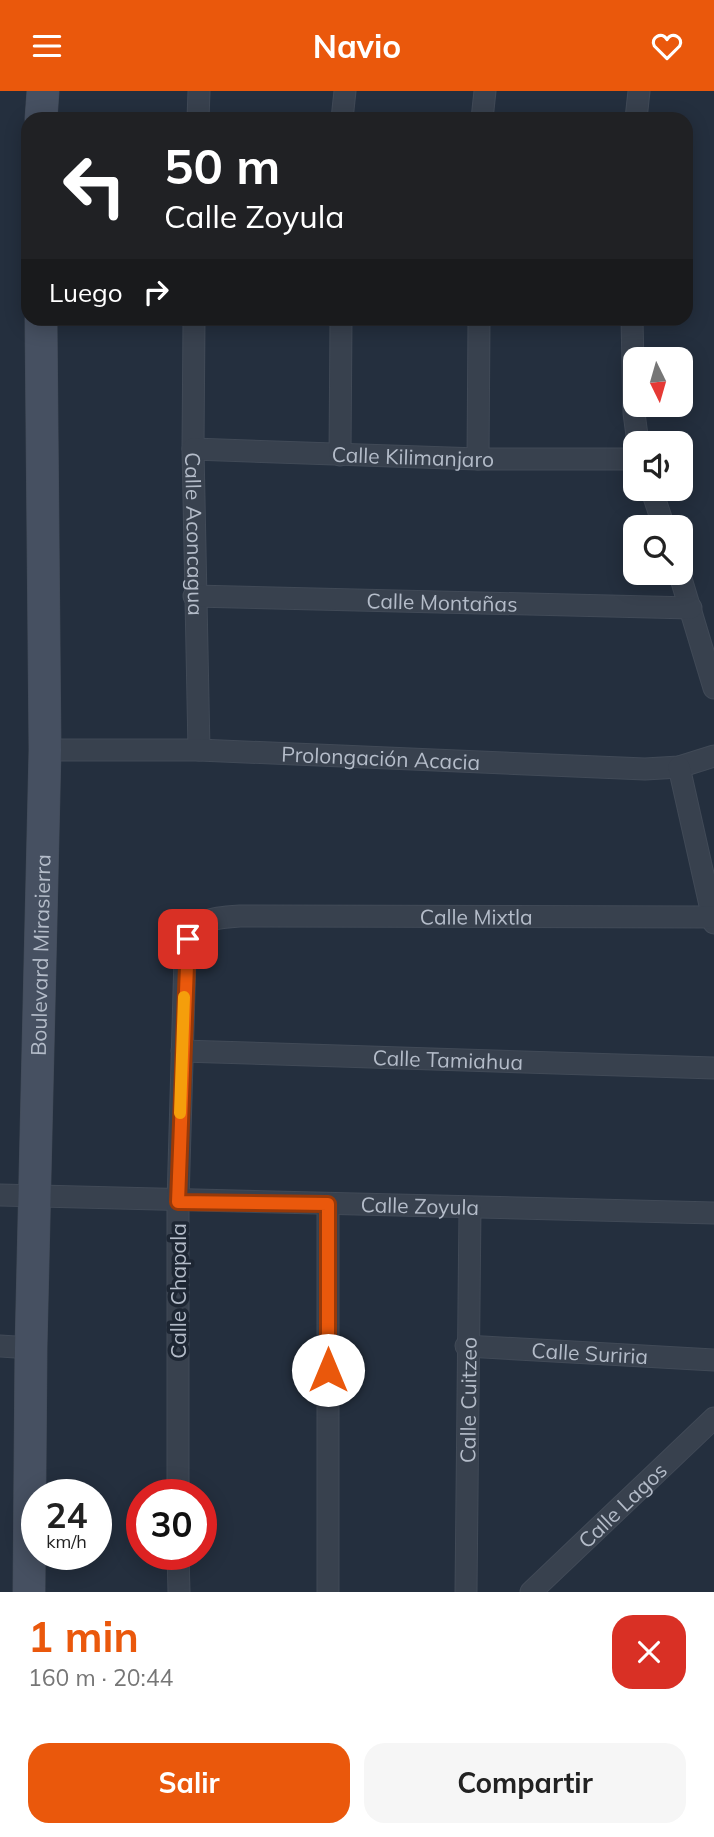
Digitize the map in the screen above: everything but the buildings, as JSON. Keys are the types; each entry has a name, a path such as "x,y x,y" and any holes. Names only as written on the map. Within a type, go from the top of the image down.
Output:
{"main road":[{"path":"42,112 43,91"},
{"name":"Boulevard Mirasierra","path":"29,1592 15,1347 35,1197 44,750 41,326"}],"street":[{"path":"198,112 200,91"},
{"path":"343,112 345,91"},
{"path":"483,112 485,91"},
{"path":"637,112 639,91"},
{"name":"Calle Aconcagua","path":"194,326 192,449 199,750"},
{"path":"340,455 341,326"},
{"path":"478,459 479,326"},
{"path":"632,326 633,400 637,431"},
{"name":"Calle Kilimanjaro","path":"192,449 478,459 623,459"},
{"path":"683,585 714,688"},
{"name":"Calle Montañas","path":"194,596 691,608"},
{"name":"Prolongación Acacia","path":"44,750 199,750 645,769 679,767 714,756"},
{"path":"679,767 714,919"},
{"name":"Calle Mixtla","path":"240,916 714,919"},
{"name":"Calle Chapala","path":"178,1479 178,1202 188,939 198,925 216,918 240,916"},
{"name":"Calle Tamiahua","path":"182,1051 714,1068"},
{"name":"Calle Zoyula","path":"0,1195 178,1202 714,1213"},
{"path":"328,1204 328,1592"},
{"name":"Calle Cuitzeo","path":"466,1592 470,1208"},
{"name":"Calle Suriria","path":"467,1346 714,1360"},
{"name":"Calle Lagos","path":"531,1592 714,1418"},
{"path":"178,1570 178,1592"}],"slow traffic":[{"path":"180,1113 184,997"}],"route":[{"path":"188,939 185,957 178,1202 328,1204 328,1370"}]}
